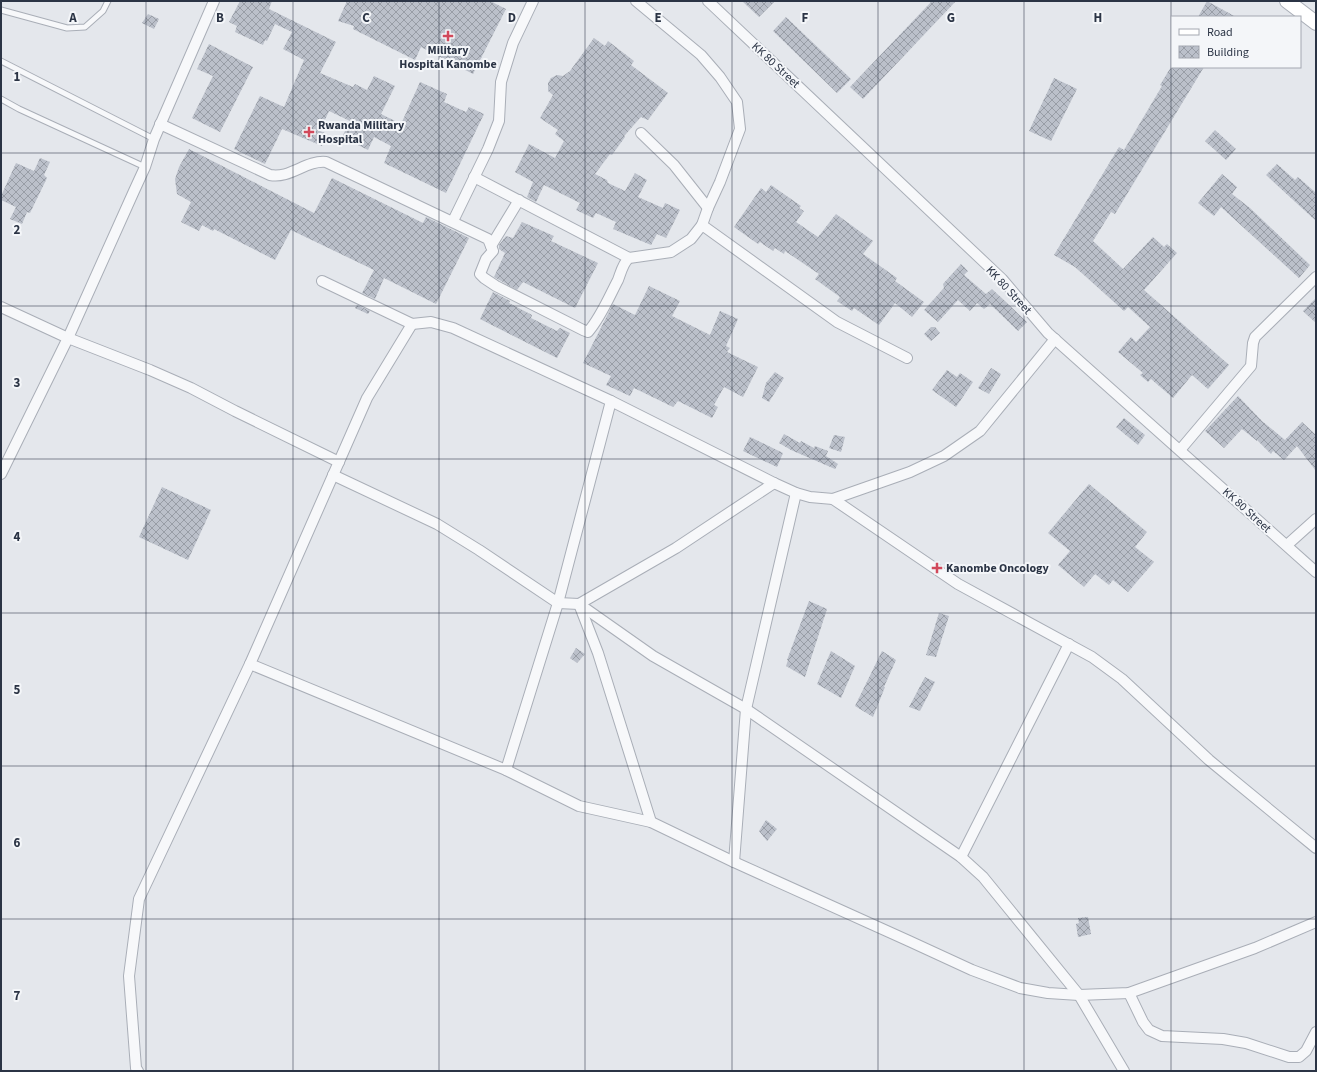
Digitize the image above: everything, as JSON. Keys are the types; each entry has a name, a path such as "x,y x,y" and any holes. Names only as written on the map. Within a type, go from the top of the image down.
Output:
{"street":[{"path":"1,474 68,338 145,167 154,138 214,1"},
{"path":"453,222 488,149 499,121 500,82 513,43 532,1"},
{"path":"160,124 270,176 278,177 318,161 326,162 488,239 493,251 486,259 480,274 484,278 588,332 601,311 625,261 629,258 671,252 691,239 702,225 740,129 737,102 720,77 701,55 636,1"},
{"name":"KK 80 Street","path":"708,1 1002,279 1048,333 1316,572"},
{"path":"1287,1 1316,24"},
{"path":"641,134 674,165 708,208"},
{"path":"474,177 629,258"},
{"path":"490,246 518,200"},
{"path":"702,225 837,322 907,358"},
{"path":"1180,450 1252,366 1252,343 1255,337 1316,277"},
{"path":"322,280 412,324 431,322 453,328 611,401 796,493 810,497 833,499 910,472 944,456 980,431 1055,339"},
{"path":"1,307 68,338 150,370 191,388 296,442 339,462"},
{"path":"138,1071 136,1068 129,976 139,899 250,664 367,398 412,324"},
{"path":"506,770 558,603 611,401"},
{"path":"333,475 437,524 480,550 558,603 579,604 653,656 746,709 961,858 983,877 1079,995 1124,1071"},
{"path":"579,604 676,548 774,483"},
{"path":"734,862 746,709 796,493"},
{"path":"833,499 958,584 1092,657 1122,679 1209,760 1316,848"},
{"path":"1287,545 1316,519"},
{"path":"579,604 598,653 651,822"},
{"path":"961,858 1069,644"},
{"path":"250,664 506,770 579,806 651,822 734,862 972,970 1020,988 1048,993 1079,995 1129,993 1255,948 1316,922"},
{"path":"1129,993 1143,1022 1149,1030 1162,1036 1223,1039 1239,1042 1289,1057 1299,1057 1306,1051 1316,1032"}],"lane":[{"path":"1,10 67,28 85,27 104,12 108,1"},
{"path":"1,61 154,138"},
{"path":"1,99 19,109 145,167"}],"building":[{"path":"240,1 272,1 269,9 336,42 320,73 353,87 355,84 367,90 374,76 395,86 381,114 401,124 420,82 447,94 444,102 466,112 469,107 484,114 446,193 384,163 391,146 374,137 368,150 342,137 350,121 329,111 320,131 327,134 322,146 282,129 265,164 234,149 260,96 284,107 304,60 283,49 292,32 275,24 267,41 265,40 263,45 235,32 237,26 229,22"},
{"path":"347,1 490,1 506,9 473,74 421,47 415,60 353,29 354,26 338,21"},
{"path":"742,1 775,1 759,17"},
{"path":"932,1 956,1 863,99 850,87"},
{"path":"1207,1 1234,16 1199,16"},
{"path":"148,14 159,19 154,29 142,23"},
{"path":"786,17 851,79 837,93 773,31"},
{"path":"594,38 605,46 608,41 634,61 631,65 668,93 648,120 641,117 624,136 625,137 612,155 610,154 595,174 607,180 608,183 625,191 635,173 647,180 638,197 663,208 665,203 680,210 666,238 657,234 651,245 613,229 616,222 596,213 593,218 576,210 580,203 544,185 536,202 527,197 533,182 515,172 529,144 555,158 564,141 555,134 558,130 540,118 553,95 548,91 548,83 551,78 557,75 563,76 570,71"},
{"path":"209,44 253,67 220,132 192,118 213,76 197,69"},
{"path":"1171,67 1203,68 1115,214 1111,212 1093,241 1123,269 1153,237 1164,247 1167,244 1177,253 1144,290 1229,365 1208,389 1192,375 1173,398 1151,379 1148,382 1140,375 1143,373 1118,352 1131,337 1136,342 1150,327 1128,307 1124,311 1075,267 1054,255 1119,147 1124,150 1162,86 1160,85"},
{"path":"1054,78 1077,89 1051,141 1029,131"},
{"path":"1215,130 1236,149 1226,160 1205,141"},
{"path":"189,149 314,213 332,178 423,223 426,217 469,238 436,304 384,278 375,299 362,293 374,270 291,230 275,260 214,229 213,231 202,225 199,231 181,222 191,202 177,194 175,179 179,167"},
{"path":"40,158 50,162 44,175 47,178 30,213 27,212 22,224 10,219 16,207 1,200 1,196 16,163 34,171"},
{"path":"1277,164 1295,180 1298,177 1316,193 1316,221 1266,175"},
{"path":"1222,174 1237,187 1232,194 1250,208 1310,265 1299,278 1221,207 1214,216 1198,203"},
{"path":"771,185 801,206 799,208 804,211 796,222 818,237 836,214 873,241 863,254 897,278 895,281 924,302 912,317 895,303 879,325 854,308 852,311 837,301 840,297 815,279 819,274 785,251 784,254 775,248 773,251 760,242 758,244 734,227 761,188 766,192"},
{"path":"522,222 554,236 551,241 598,263 575,308 523,282 517,290 494,277 505,253 499,249 499,245 506,236 513,238"},
{"path":"961,264 968,271 964,275 986,294 992,289 1027,322 1018,331 990,304 984,309 977,303 970,311 958,300 938,322 924,310 944,288 943,284"},
{"path":"649,286 680,301 672,316 710,335 720,311 738,319 726,346 730,348 727,352 758,367 743,397 724,387 714,405 718,407 712,418 678,401 673,407 634,388 630,396 606,385 611,376 583,363 613,304 635,315"},
{"path":"493,292 510,301 509,303 532,315 531,318 557,331 560,328 570,333 557,358 480,319"},
{"path":"1316,298 1316,323 1303,311"},
{"path":"357,305 370,311 368,314 355,308"},
{"path":"931,327 935,327 940,333 931,341 924,334"},
{"path":"991,368 1001,374 989,394 978,388"},
{"path":"947,370 957,377 960,373 973,382 956,407 932,390"},
{"path":"775,372 784,378 769,402 762,398 766,383"},
{"path":"1238,396 1262,421 1285,440 1302,422 1316,435 1316,471 1297,446 1284,460 1273,451 1271,454 1257,440 1242,429 1224,448 1205,431"},
{"path":"1124,418 1145,435 1138,445 1116,427"},
{"path":"784,434 800,443 801,441 814,448 815,446 828,451 826,456 838,464 835,469 791,450 779,443"},
{"path":"834,435 845,437 841,452 829,448"},
{"path":"750,437 783,453 777,467 743,451"},
{"path":"1089,484 1147,532 1135,547 1154,562 1128,592 1113,580 1109,585 1095,574 1084,587 1058,565 1070,551 1048,533"},
{"path":"162,487 211,510 188,560 139,537"},
{"path":"809,601 827,609 805,677 786,666"},
{"path":"939,613 949,616 936,657 926,655"},
{"path":"576,648 585,654 577,663 570,658"},
{"path":"831,651 855,666 841,698 817,684"},
{"path":"882,651 896,660 873,717 855,706"},
{"path":"925,677 935,682 920,711 909,707"},
{"path":"766,820 777,829 767,841 759,831"},
{"path":"1088,917 1091,934 1078,937 1076,924 1079,923 1078,918"}],"place":[{"name":"Military Hospital Kanombe","path":"448,36"},
{"name":"Rwanda Military Hospital","path":"309,132"},
{"name":"Kanombe Oncology","path":"937,568"}]}
